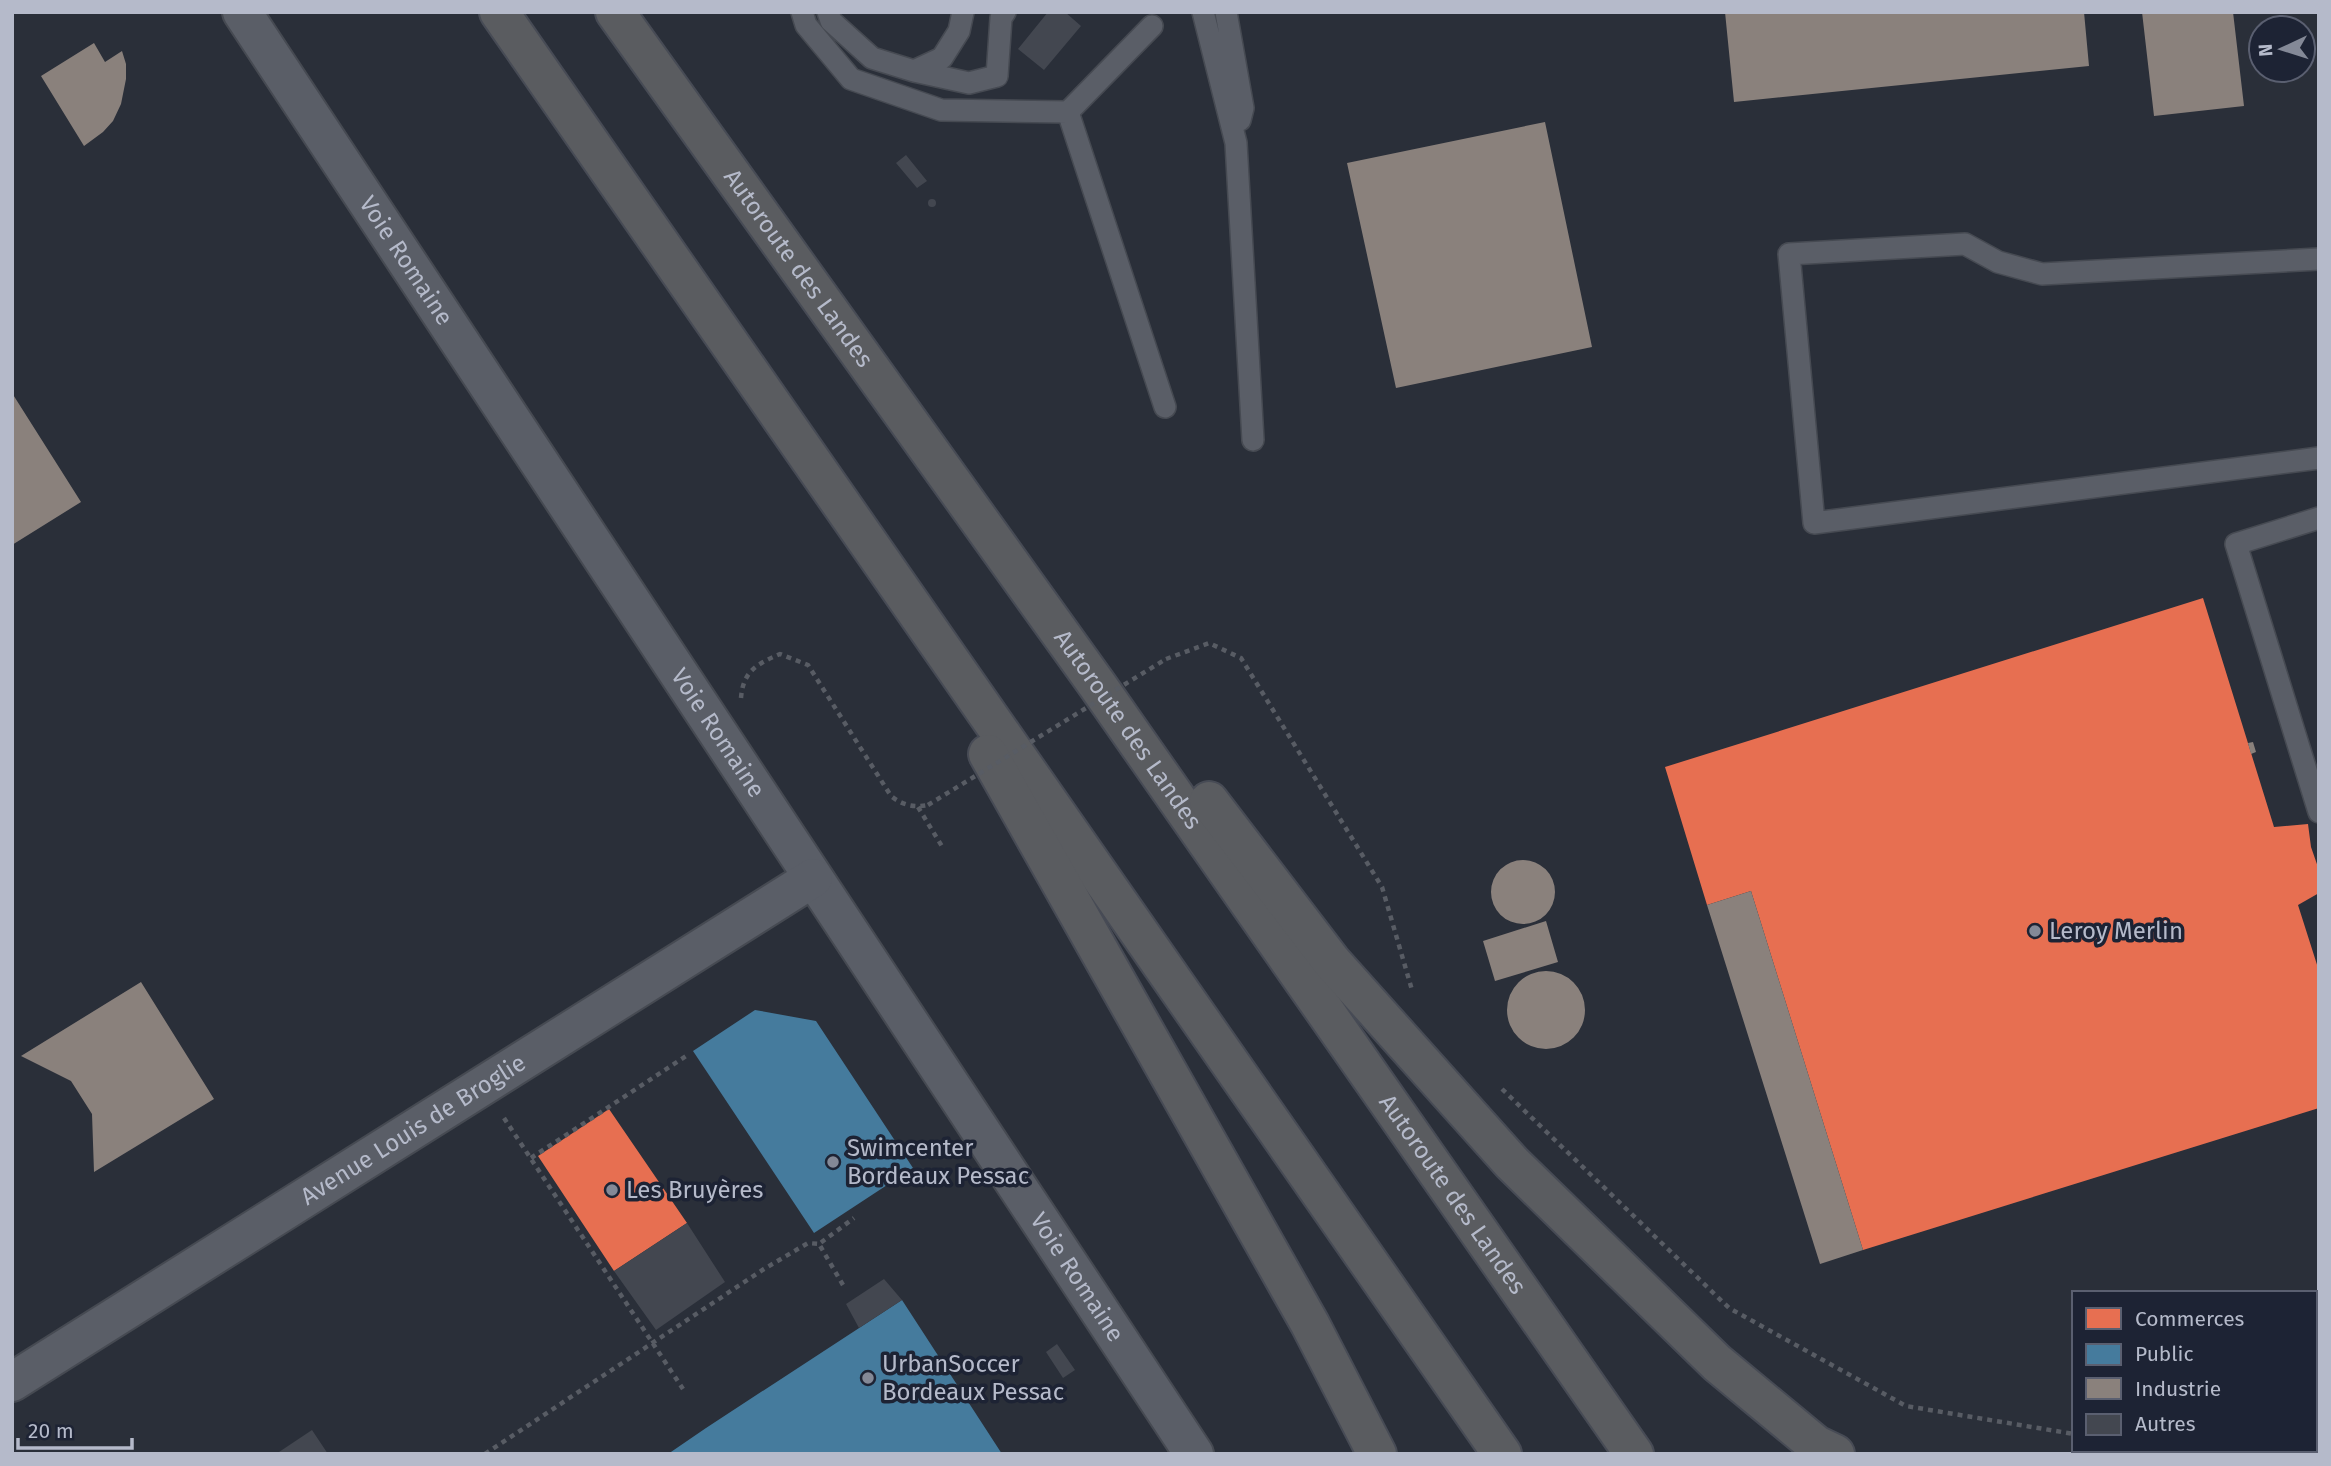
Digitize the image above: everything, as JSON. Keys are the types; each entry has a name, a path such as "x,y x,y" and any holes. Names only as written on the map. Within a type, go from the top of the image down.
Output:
{"highway":[{"path":"499,12 1502,1454"},
{"name":"Autoroute des Landes","path":"614,12 1098,686 1634,1454"},
{"path":"867,542 1239,1197 1310,1324 1377,1454"},
{"path":"1098,686 1158,736 1332,962 1512,1163 1717,1363 1825,1451"}],"street":[{"name":"Voie Romaine","path":"242,12 1195,1454"},
{"name":"Avenue Louis de Broglie","path":"12,1382 813,878"}],"lane":[{"path":"802,12 806,25 851,79 941,110 1068,112 1152,26"},
{"path":"828,12 831,21 872,58 968,83 997,76 1001,18 1005,12"},
{"path":"914,71 942,58 959,31 963,12"},
{"path":"1203,12 1236,143 1253,440"},
{"path":"1226,12 1243,108 1236,143"},
{"path":"1068,112 1165,407"},
{"path":"2319,259 2042,274 1997,262 1965,244 1789,254 1814,523 2319,458"},
{"path":"2319,518 2236,544 2319,812"}],"path":[{"path":"741,702 743,682 758,663 780,654 808,665 891,796 898,802 918,807 928,805 1166,659 1209,643 1241,658 1382,887 1410,988 1416,998"},
{"path":"918,807 943,848"},
{"path":"531,1158 689,1054"},
{"path":"1497,1085 1729,1308 1906,1406 2072,1434"},
{"path":"499,1110 683,1389"},
{"path":"485,1454 786,1256 808,1243 819,1244 854,1218"},
{"path":"819,1244 843,1285"}],"building: Commerces":[{"name":"Leroy Merlin","path":"2203,598 2274,827 2308,824 2311,847 2319,870 2319,893 2298,905 2319,971 2319,1108 1863,1250 1751,891 1707,905 1665,767"},
{"name":"Les Bruyères","path":"609,1109 687,1223 614,1271 538,1156"}],"building: Public":[{"path":"755,1010 816,1021 913,1168 814,1233 693,1051"},
{"name":"UrbanSoccer Bordeaux Pessac","path":"902,1300 1002,1454 668,1454 706,1428"}],"building: Industrie":[{"path":"1725,12 2084,12 2089,66 1734,102"},
{"path":"2142,12 2233,12 2244,106 2154,116"},
{"path":"94,43 105,62 122,51 126,64 126,79 121,104 113,121 84,146 41,76"},
{"path":"1545,122 1592,347 1396,388 1347,163"},
{"path":"12,393 81,502 12,545"},
{"path":"2253,742 2256,752 2251,754 2248,743"},
{"path":"1517,860 1529,860 1546,869 1553,880 1553,904 1546,915 1529,924 1517,924 1505,919 1496,910 1491,898 1491,886 1496,874 1505,865"},
{"path":"1751,891 1863,1250 1820,1264 1707,905"},
{"path":"1546,921 1558,962 1495,981 1483,941"},
{"path":"1546,971 1561,974 1573,983 1582,995 1585,1010 1582,1025 1573,1037 1561,1046 1546,1049 1531,1046 1519,1037 1510,1025 1507,1010 1510,995 1519,983 1531,974"},
{"path":"141,982 214,1099 94,1172 92,1114 71,1081 21,1056"}],"building: Autres":[{"path":"1048,12 1065,12 1081,26 1044,70 1018,49"},
{"path":"906,155 927,181 917,188 896,163"},
{"path":"932,199 936,203 932,207 928,203"},
{"path":"687,1223 725,1282 656,1330 614,1271"},
{"path":"884,1279 902,1300 859,1328 846,1304"},
{"path":"1057,1344 1075,1370 1063,1378 1046,1352"},
{"path":"312,1430 328,1454 276,1454"}],"place":[{"name":"Leroy Merlin","path":"2035,931"},
{"name":"Swimcenter Bordeaux Pessac","path":"833,1162"},
{"name":"Les Bruyères","path":"612,1190"},
{"name":"UrbanSoccer Bordeaux Pessac","path":"868,1378"}]}
